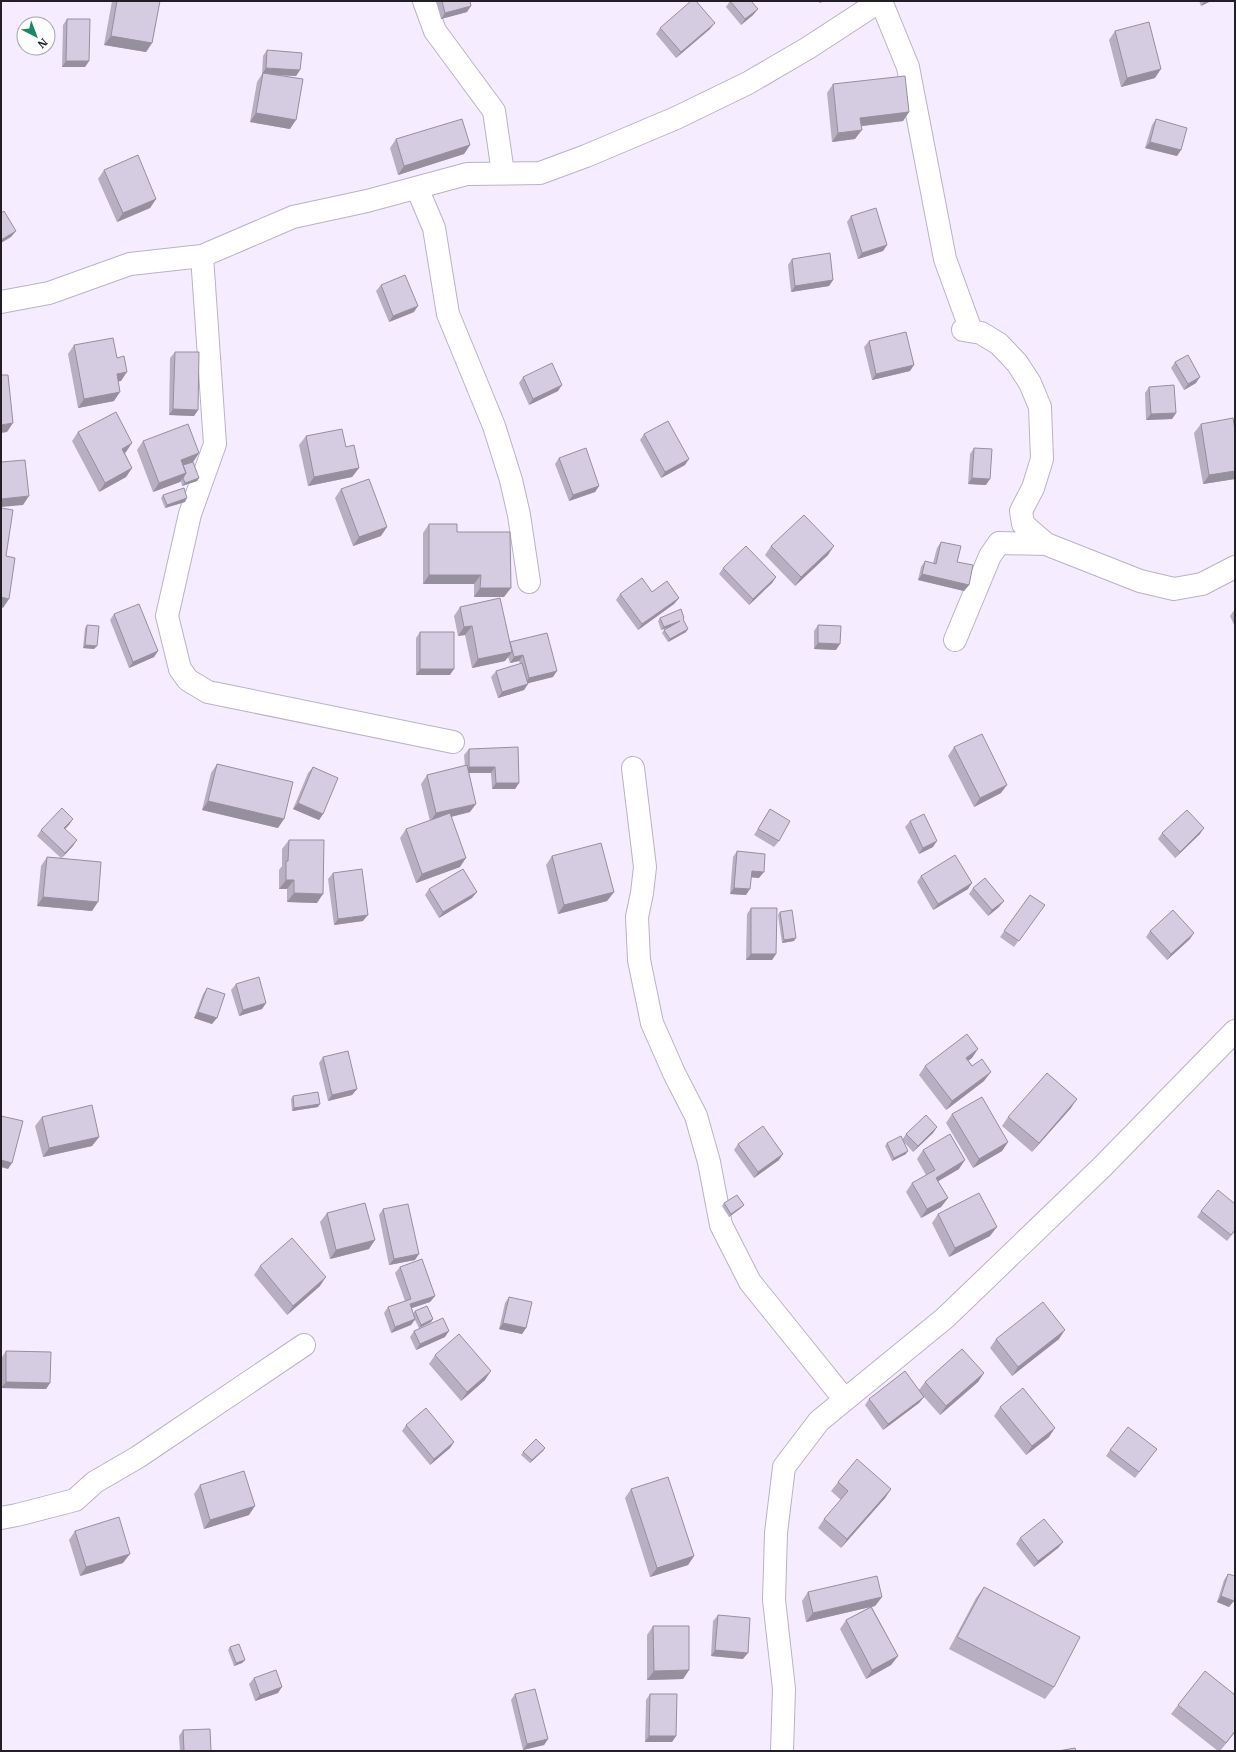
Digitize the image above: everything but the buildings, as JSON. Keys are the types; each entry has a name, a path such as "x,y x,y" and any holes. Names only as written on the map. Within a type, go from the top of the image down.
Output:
{"street":[{"path":"424,1 435,31 494,111 503,173"},
{"path":"1,302 49,293 130,264 202,256 293,218 417,188 467,174 540,172 586,156 676,118 754,79 808,48 881,1 908,67 945,259 969,325 963,330 981,333 999,344 1017,363 1030,384 1040,407 1042,459 1033,488 1021,511 1023,524 1046,544 1140,581 1174,589 1202,584 1235,567"},
{"path":"417,188 434,228 448,314 494,426 511,480 519,515 529,582"},
{"path":"202,256 215,444 190,514 167,616 180,669 188,680 208,692 453,742"},
{"path":"955,640 990,556 1000,543 1046,544"},
{"path":"633,768 645,867 637,917 639,960 652,1023 674,1073 696,1116 709,1162 721,1225 750,1282 845,1400"},
{"path":"782,1751 784,1689 774,1600 776,1534 784,1468 819,1421 945,1318 1102,1167 1235,1031"},
{"path":"1,1518 75,1500 95,1482 138,1457 304,1346"}]}
